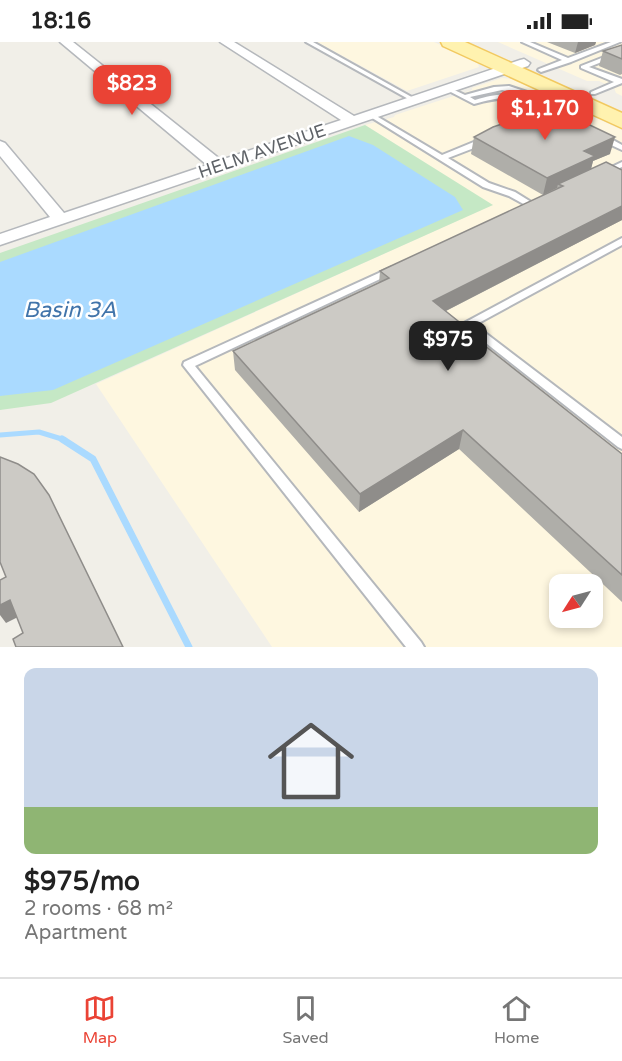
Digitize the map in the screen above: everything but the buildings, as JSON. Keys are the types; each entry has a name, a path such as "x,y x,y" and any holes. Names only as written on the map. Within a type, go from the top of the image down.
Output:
{"main road":[{"path":"450,42 524,67 587,98 622,106"},
{"path":"478,42 587,98 622,121"}],"street":[{"path":"66,42 218,166"},
{"path":"226,42 353,121"},
{"name":"HELM AVENUE","path":"0,240 414,100 524,67"},
{"path":"0,146 61,220"}],"lane":[{"path":"309,42 414,100"},
{"path":"525,42 621,81"},
{"path":"524,67 568,60 617,42"},
{"path":"584,67 622,52"},
{"path":"448,89 474,102 495,94 515,96 543,114 553,114 621,81"},
{"path":"553,114 563,119"},
{"path":"370,115 486,185 512,194 532,206"},
{"path":"592,133 622,148"},
{"path":"442,158 498,136"},
{"path":"591,178 622,164"},
{"path":"610,169 622,176"},
{"path":"622,241 468,325 622,444"},
{"path":"403,265 188,365 416,647"}],"shaded area":[{"path":"317,42 434,42 477,61 479,67 407,91"},
{"path":"498,42 622,42 622,96 616,93 614,88 599,81 587,81"},
{"path":"502,78 513,79 622,130 622,647 272,647 96,384 492,205 365,125 472,90 472,88"}],"green space":[{"name":"Basin 3A","path":"365,125 493,205 51,403 0,410 0,253"}],"water":[{"name":"Basin 3A","path":"349,136 373,145 455,197 463,210 53,390 0,396 0,262"}],"waterway":[{"path":"0,435 39,432 62,439"},
{"path":"62,439 93,459 189,647"}]}
